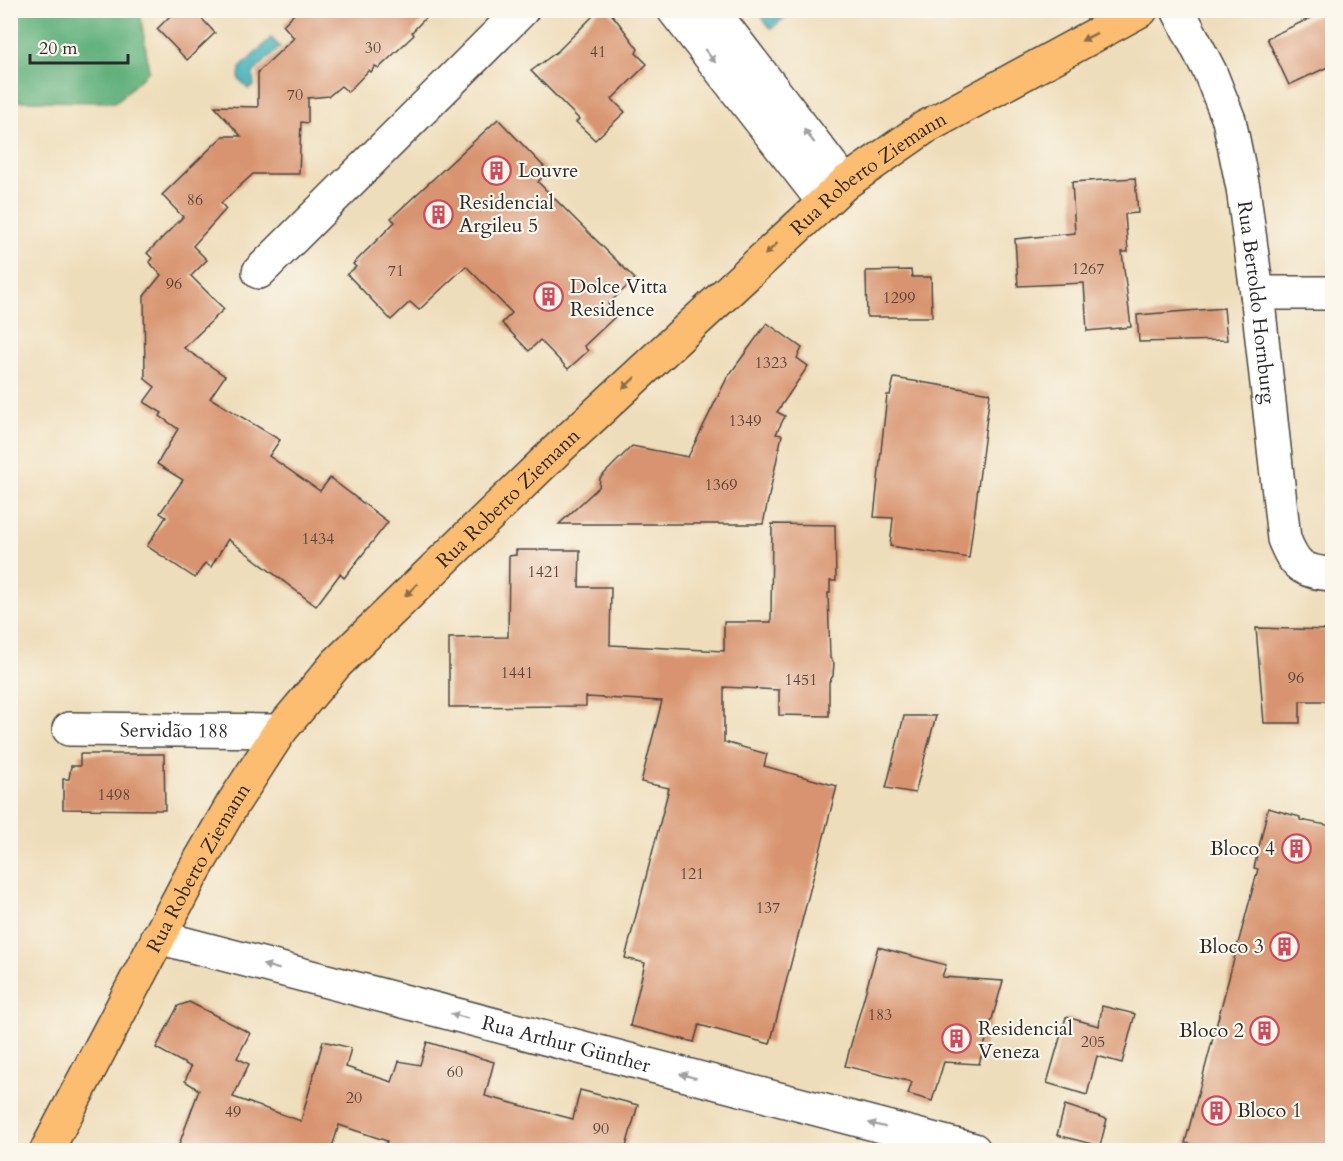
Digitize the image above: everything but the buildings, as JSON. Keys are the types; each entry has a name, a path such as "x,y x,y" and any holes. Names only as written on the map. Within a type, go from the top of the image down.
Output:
{"main road":[{"name":"Rua Roberto Ziemann","path":"47,1150 158,937 232,805 280,731 336,664 416,585 834,192 924,128 1141,10"}],"street":[{"path":"258,272 522,10"},
{"path":"674,10 834,192"},
{"path":"711,10 834,192"},
{"name":"Rua Bertoldo Hornburg","path":"1178,10 1210,72 1228,120 1243,188 1284,539 1293,561 1312,573 1332,574"},
{"path":"1257,293 1332,293"},
{"name":"Servidão 188","path":"69,729 280,731"},
{"name":"Rua Arthur Günther","path":"158,937 974,1150"}],"green space":[{"path":"11,10 140,11 149,71 116,102 11,101"}],"water":[{"path":"757,11 789,11 790,13 771,29"},
{"path":"271,38 280,47 253,73 254,86 248,89 239,79 240,68"}],"place":[{"name":"Louvre","path":"497,170"},
{"name":"Residencial Argileu 5","path":"438,214"},
{"name":"Dolce Vitta Residence","path":"549,297"},
{"name":"Bloco 4","path":"1296,848"},
{"name":"Bloco 3","path":"1285,946"},
{"name":"Bloco 2","path":"1265,1030"},
{"name":"Residencial Veneza","path":"957,1039"},
{"name":"Bloco 1","path":"1216,1110"}]}
